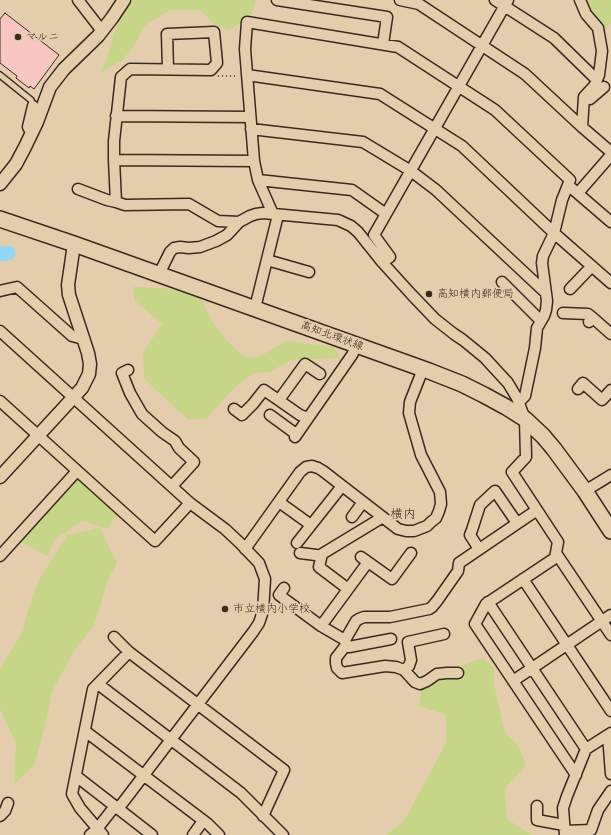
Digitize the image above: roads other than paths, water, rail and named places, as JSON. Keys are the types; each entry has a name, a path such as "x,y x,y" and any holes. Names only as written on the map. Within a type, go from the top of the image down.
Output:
{"main road":[{"name":"高知北環状線","path":"0,218 423,368 462,384 506,407 525,419 543,436 584,491 611,531"}],"street":[{"path":"78,0 102,31"},
{"path":"0,184 16,164 32,134 50,87 64,69 102,31 124,0"},
{"path":"277,0 387,17 382,44"},
{"path":"400,0 419,4 525,74 582,127 610,157 578,193"},
{"path":"495,0 507,3 554,38 601,83"},
{"path":"580,1 586,14 598,28 602,51 601,83"},
{"path":"382,262 390,257 374,236 507,3"},
{"path":"254,308 267,260 276,215 258,180 254,161 245,49 247,22 398,46 495,110 570,180 562,200 554,232 543,256 542,263 547,301 546,310 536,328 535,348 525,396 518,402"},
{"path":"116,202 114,141 121,77 130,69 168,70 211,70 217,63 214,32 167,34 168,70"},
{"path":"247,75 380,94 462,146 554,232 611,282"},
{"path":"582,127 584,96 595,85 601,83"},
{"path":"32,134 28,127 33,106"},
{"path":"116,116 250,117"},
{"path":"251,129 364,142 411,171 436,190 546,293"},
{"path":"114,160 254,161"},
{"path":"258,180 352,190 386,214"},
{"path":"568,185 611,222"},
{"path":"78,189 125,205 189,204 218,221 239,222"},
{"path":"159,274 170,252 174,248 200,247 216,241 227,235 239,222 256,214 263,213 338,220 352,226 412,295 435,318 485,358 508,383 517,398 525,419 526,457 512,472 558,542 555,558 488,602 475,624 576,775"},
{"path":"1,473 38,436 82,388 89,374 90,364 88,353 69,295 68,285 74,244"},
{"path":"267,260 309,272"},
{"path":"570,289 592,266"},
{"path":"502,282 526,305 540,322"},
{"path":"0,291 17,287 72,336 84,339"},
{"path":"563,313 588,314 591,320 611,334"},
{"path":"0,331 190,503 225,529 260,563 265,579 263,611 253,632 144,775 97,833 72,794 93,689 129,652"},
{"path":"270,415 295,436 352,355 357,345"},
{"path":"279,400 305,364 320,374"},
{"path":"245,548 300,472 306,467 312,466 318,468 398,529 414,531 420,529 436,518 441,504 440,492 421,455 410,413 410,402 423,368"},
{"path":"128,370 122,373 130,393 142,414 174,441 179,448 194,462 172,486"},
{"path":"578,389 583,383 602,400 611,390"},
{"path":"234,409 242,415 264,390 300,415 308,418"},
{"path":"0,400 155,541 190,503"},
{"path":"0,556 77,471"},
{"path":"584,491 611,475"},
{"path":"297,543 342,486"},
{"path":"479,549 470,534 480,505 495,492 517,523"},
{"path":"279,502 311,525"},
{"path":"352,516 363,502"},
{"path":"458,673 437,674 420,684 415,682 404,670 396,667 385,666 342,673 337,668 336,658 346,643 356,621 364,617 390,617 429,609 437,601 458,571 459,563 537,510"},
{"path":"348,589 319,567 321,556 383,517"},
{"path":"300,553 321,556"},
{"path":"321,626 348,589 365,559 392,579 411,553"},
{"path":"556,553 611,635"},
{"path":"523,579 611,711"},
{"path":"284,588 279,595 346,643 348,647 391,639"},
{"path":"488,602 586,749"},
{"path":"513,681 611,615"},
{"path":"404,670 409,666 411,660 408,642 444,634"},
{"path":"114,637 129,652 284,770 264,816"},
{"path":"98,684 241,793 282,835"},
{"path":"85,731 144,775 219,835"},
{"path":"564,830 563,808 586,749 609,734"},
{"path":"609,734 611,774"},
{"path":"76,776 146,833"},
{"path":"537,806 537,820 564,830 591,830 598,810 611,791"},
{"path":"0,816 5,811 8,803"},
{"path":"193,835 203,821"}],"lane":[{"path":"0,75 31,100 33,106"}],"waterway":[{"path":"0,254 8,253"}],"place":[{"name":"マルニ","path":"18,37"},
{"name":"高知横内郵便局","path":"429,294"},
{"name":"市立横内小学校","path":"225,609"}],"district":[{"name":"横内","path":"403,515"}]}
